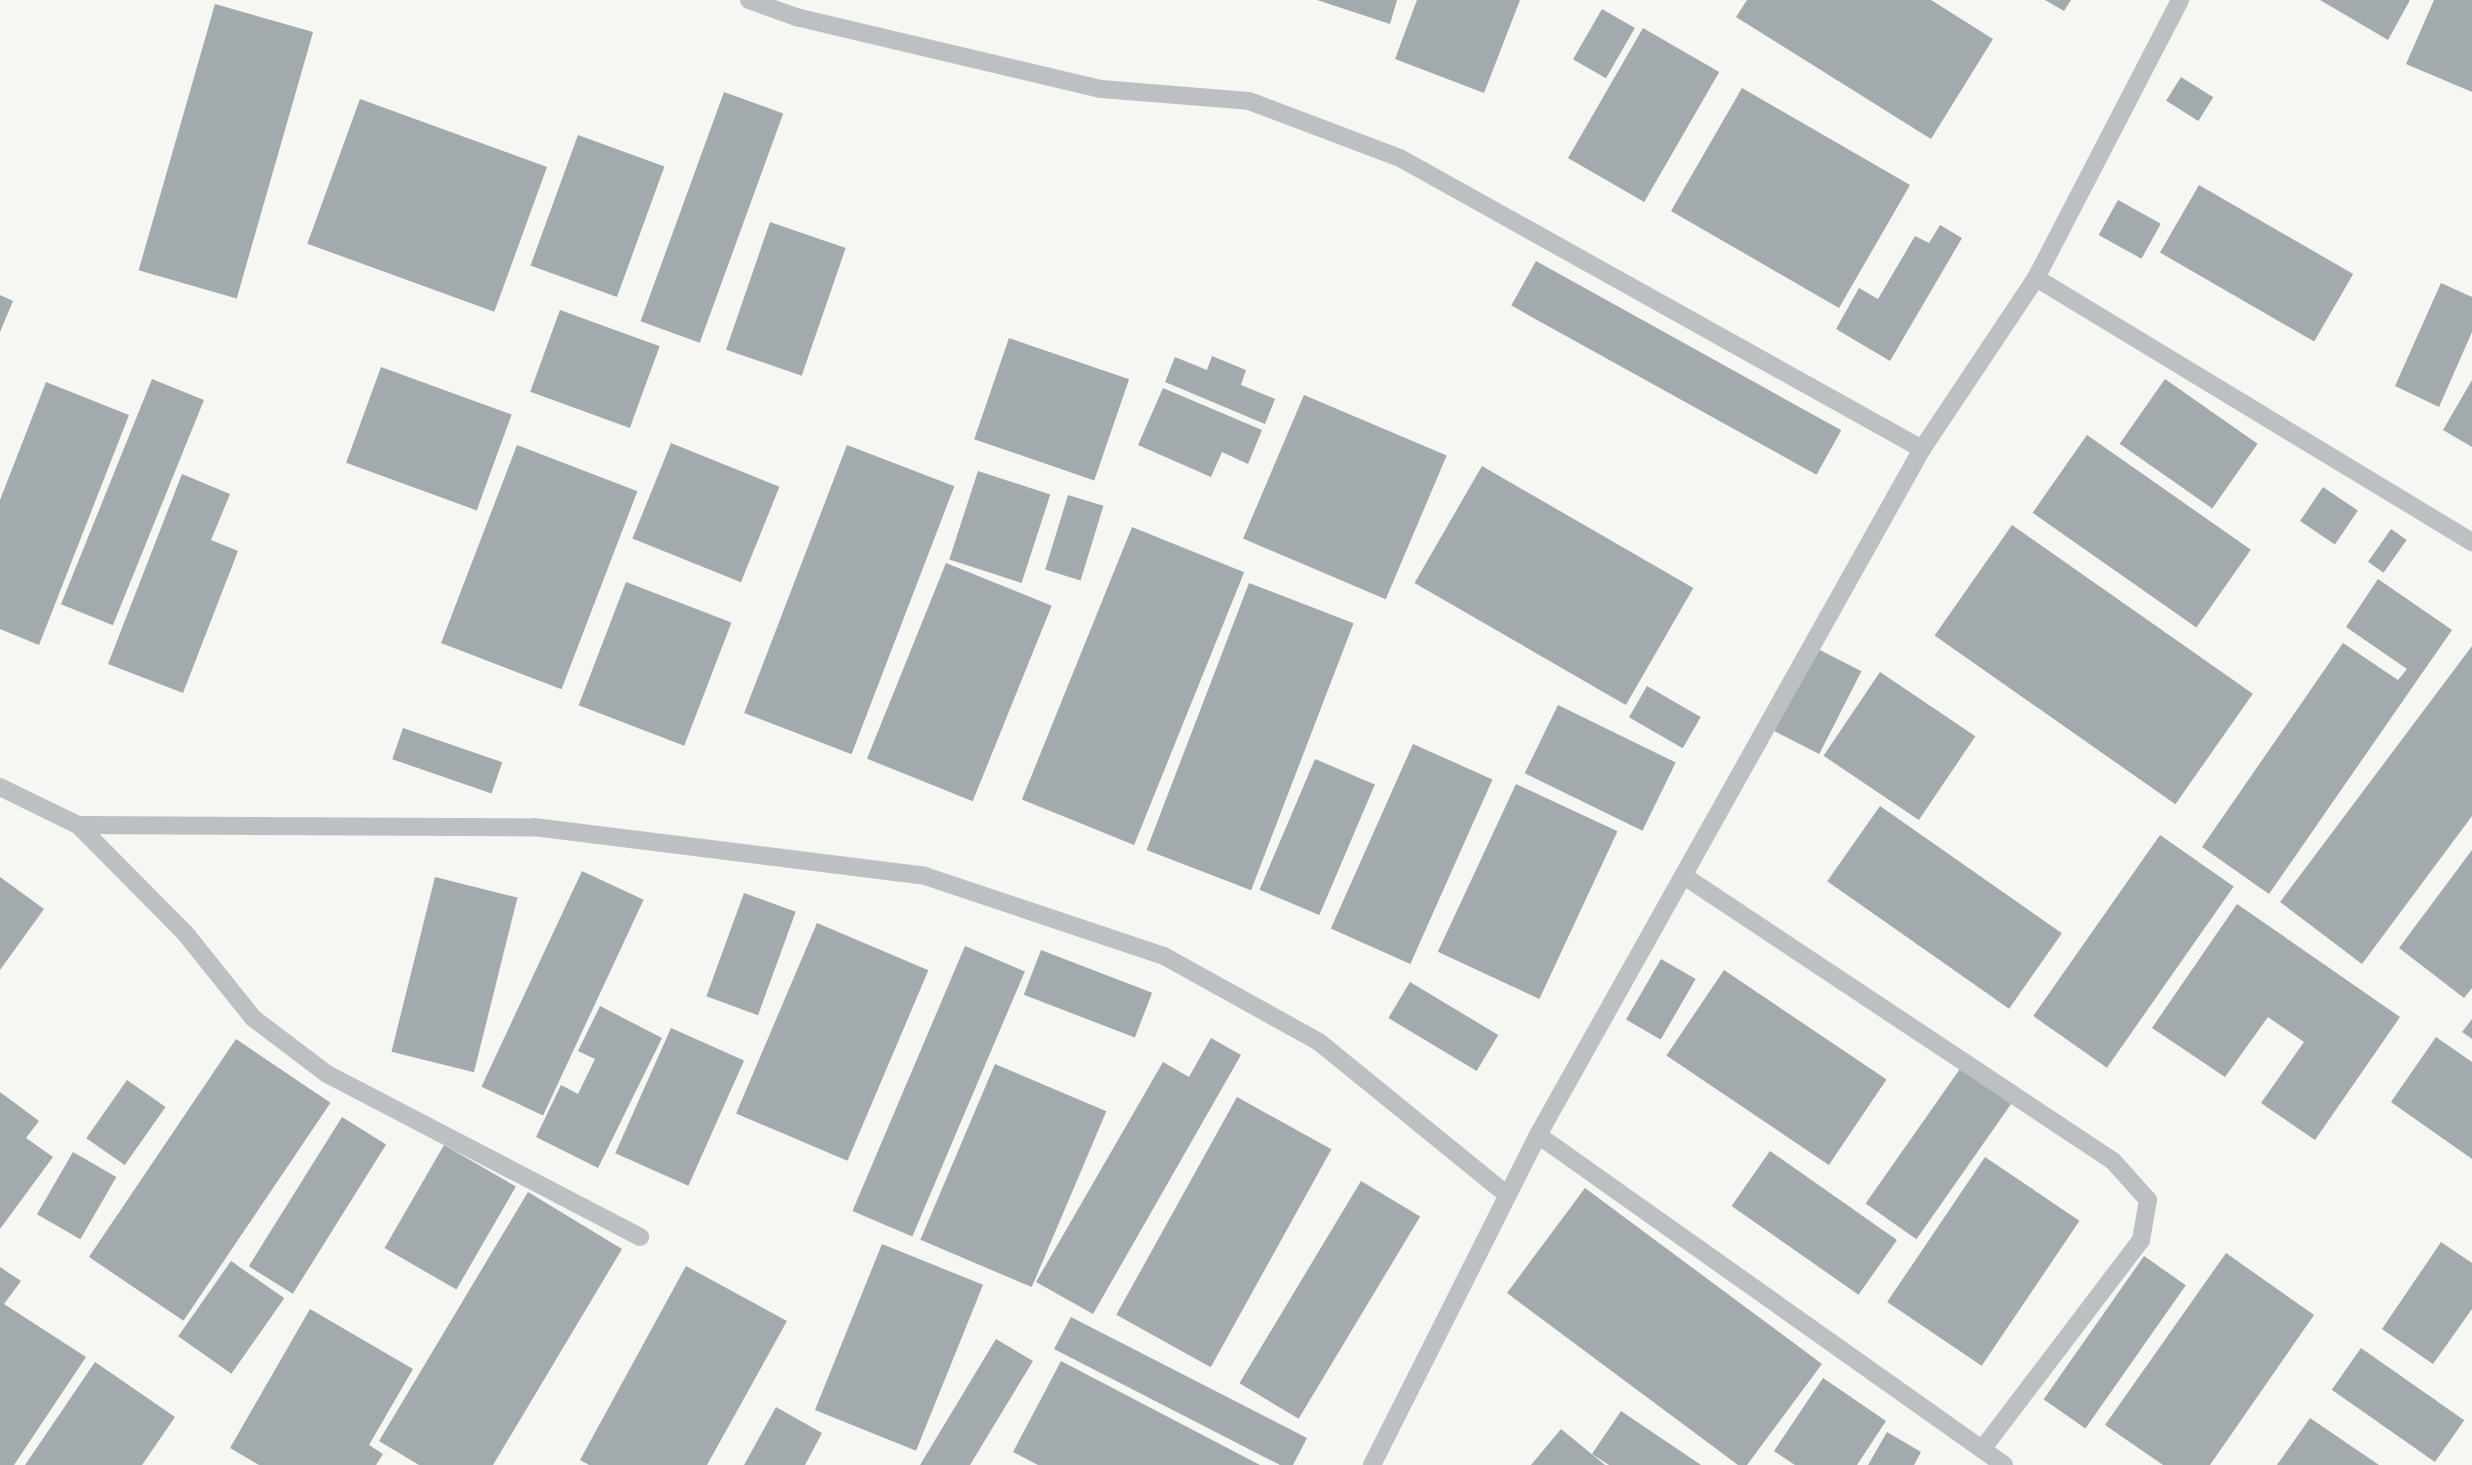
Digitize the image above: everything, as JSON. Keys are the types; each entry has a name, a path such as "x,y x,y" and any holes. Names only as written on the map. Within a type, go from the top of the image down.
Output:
{"street":[{"path":"749,0 796,17 1101,89 1249,101 1400,158 1922,449"},
{"path":"1372,1465 1538,1134 1922,449 2036,278 2180,0"},
{"path":"2036,278 2472,542"},
{"path":"0,788 78,825 185,933 253,1018 327,1074 640,1237"},
{"path":"78,825 534,827 925,876 1164,956 1318,1042 1507,1196"},
{"path":"1684,876 2113,1160 2148,1200 2141,1240 1983,1448"},
{"path":"1538,1134 2004,1465"}],"building":[{"path":"1317,0 1397,0 1390,24"},
{"path":"1417,0 1520,0 1484,93 1395,59"},
{"path":"1747,0 1931,0 1993,39 1931,139 1736,17"},
{"path":"2045,0 2071,0 2064,11"},
{"path":"2320,0 2410,0 2388,40"},
{"path":"2434,0 2472,0 2472,92 2406,64"},
{"path":"215,4 313,32 237,298 139,270"},
{"path":"1602,9 1635,28 1606,78 1573,59"},
{"path":"1643,28 1719,72 1644,202 1568,158"},
{"path":"2181,77 2213,97 2198,121 2166,101"},
{"path":"1742,88 1910,185 1839,308 1671,211"},
{"path":"724,92 783,114 700,343 641,321"},
{"path":"360,99 547,167 494,312 307,244"},
{"path":"578,135 664,166 617,297 530,266"},
{"path":"2199,185 2353,274 2314,342 2160,253"},
{"path":"2118,200 2161,224 2141,259 2099,235"},
{"path":"770,222 846,248 802,376 726,350"},
{"path":"1940,225 1962,238 1890,361 1836,329 1859,288 1878,299 1915,236 1929,243"},
{"path":"1536,261 1841,430 1817,475 1511,306"},
{"path":"2441,283 2472,297 2472,332 2439,407 2395,386"},
{"path":"0,295 13,301 0,332"},
{"path":"560,310 660,346 630,428 530,392"},
{"path":"1009,338 1129,379 1094,481 974,439"},
{"path":"1212,356 1246,370 1241,385 1275,399 1265,424 1165,382 1175,357 1207,370"},
{"path":"381,367 512,415 477,510 346,463"},
{"path":"152,379 204,400 113,625 61,604"},
{"path":"2165,379 2258,444 2212,509 2120,444"},
{"path":"2472,380 2472,447 2443,430"},
{"path":"46,382 129,415 39,645 0,629 0,500"},
{"path":"1163,388 1262,430 1248,464 1222,452 1211,477 1138,445"},
{"path":"1304,395 1447,456 1386,599 1243,539"},
{"path":"2087,435 2251,550 2196,628 2033,513"},
{"path":"671,443 779,487 741,582 632,538"},
{"path":"517,445 637,491 561,689 441,643"},
{"path":"847,445 954,486 852,754 744,713"},
{"path":"1482,466 1693,588 1626,705 1414,583"},
{"path":"978,471 1050,494 1022,583 949,559"},
{"path":"182,474 230,494 211,540 238,551 183,693 108,664"},
{"path":"2323,487 2358,510 2335,544 2300,521"},
{"path":"1068,495 1103,506 1081,580 1045,570"},
{"path":"2012,525 2253,694 2175,804 1935,636"},
{"path":"1132,527 1244,572 1134,845 1022,800"},
{"path":"2391,529 2407,540 2384,573 2368,562"},
{"path":"946,563 1052,606 973,801 867,759"},
{"path":"2378,579 2452,630 2269,894 2202,847 2343,643 2398,680 2407,669 2346,627"},
{"path":"626,582 731,622 684,746 579,705"},
{"path":"1249,583 1354,623 1251,890 1147,850"},
{"path":"2472,646 2472,816 2362,964 2280,902"},
{"path":"1816,648 1861,671 1819,754 1774,731"},
{"path":"1880,672 1975,736 1919,820 1824,756"},
{"path":"1647,686 1701,717 1683,748 1629,717"},
{"path":"1558,705 1676,762 1642,831 1525,773"},
{"path":"403,728 502,762 492,793 392,759"},
{"path":"1413,744 1492,779 1410,964 1331,929"},
{"path":"1315,759 1375,784 1319,915 1260,890"},
{"path":"1516,784 1618,831 1539,999 1438,952"},
{"path":"1880,806 2062,933 2009,1009 1827,881"},
{"path":"2160,835 2234,887 2107,1068 2033,1016"},
{"path":"2472,850 2472,988 2464,998 2399,948"},
{"path":"582,871 644,900 543,1115 481,1087"},
{"path":"0,877 44,909 0,970"},
{"path":"435,877 517,898 474,1072 391,1052"},
{"path":"744,893 796,912 758,1015 706,996"},
{"path":"2237,904 2400,1017 2315,1140 2261,1103 2304,1042 2268,1017 2225,1077 2152,1028"},
{"path":"817,923 928,970 847,1161 736,1114"},
{"path":"965,946 1025,971 912,1237 852,1211"},
{"path":"1041,950 1152,993 1135,1037 1024,995"},
{"path":"1661,959 1696,979 1661,1040 1626,1020"},
{"path":"1724,970 1886,1080 1829,1165 1666,1055"},
{"path":"1410,982 1498,1035 1477,1071 1388,1018"},
{"path":"600,1006 662,1038 598,1168 536,1137 561,1085 578,1094 595,1059 578,1051"},
{"path":"2472,1019 2472,1039 2462,1032"},
{"path":"671,1028 744,1061 688,1186 615,1153"},
{"path":"2436,1037 2472,1062 2472,1159 2391,1102"},
{"path":"1211,1038 1241,1055 1093,1314 1036,1282 1163,1062 1189,1077"},
{"path":"236,1039 331,1103 183,1321 89,1257"},
{"path":"995,1064 1106,1111 1032,1287 920,1240"},
{"path":"1962,1066 2013,1102 1916,1239 1866,1204"},
{"path":"127,1080 166,1107 125,1165 86,1138"},
{"path":"0,1092 39,1121 26,1138 53,1157 0,1229"},
{"path":"1237,1097 1331,1149 1211,1367 1116,1315"},
{"path":"342,1117 386,1145 293,1294 249,1266"},
{"path":"444,1145 516,1186 456,1290 384,1248"},
{"path":"1770,1151 1897,1240 1859,1295 1732,1206"},
{"path":"73,1152 116,1177 80,1239 37,1214"},
{"path":"1985,1157 2080,1221 1982,1366 1887,1302"},
{"path":"1361,1181 1420,1217 1299,1419 1239,1383"},
{"path":"1585,1188 1822,1364 1747,1465 1738,1465 1507,1293"},
{"path":"528,1192 622,1249 493,1465 419,1465 379,1441"},
{"path":"2441,1242 2472,1263 2472,1309 2433,1364 2382,1329"},
{"path":"882,1244 983,1285 916,1451 815,1410"},
{"path":"2226,1253 2314,1315 2210,1465 2163,1465 2105,1425"},
{"path":"2144,1256 2186,1285 2085,1429 2044,1399"},
{"path":"231,1261 284,1298 231,1374 178,1336"},
{"path":"686,1266 787,1321 707,1465 589,1465 580,1460"},
{"path":"0,1267 21,1281 4,1304 86,1357 14,1465 0,1465"},
{"path":"310,1309 413,1369 369,1445 383,1454 376,1465 259,1465 230,1448"},
{"path":"1071,1317 1307,1438 1293,1465 1280,1465 1054,1349"},
{"path":"996,1339 1033,1361 970,1465 920,1465"},
{"path":"2361,1348 2464,1420 2435,1462 2332,1390"},
{"path":"1061,1361 1260,1465 1038,1465 1013,1452"},
{"path":"95,1362 175,1417 142,1465 25,1465"},
{"path":"1823,1378 1886,1421 1857,1465 1795,1465 1774,1451"},
{"path":"776,1407 822,1433 805,1465 744,1465"},
{"path":"1621,1411 1701,1465 1609,1465 1592,1454"},
{"path":"2310,1418 2379,1465 2277,1465"},
{"path":"1561,1429 1605,1465 1531,1465"},
{"path":"1887,1432 1921,1452 1914,1465 1868,1465"}]}
